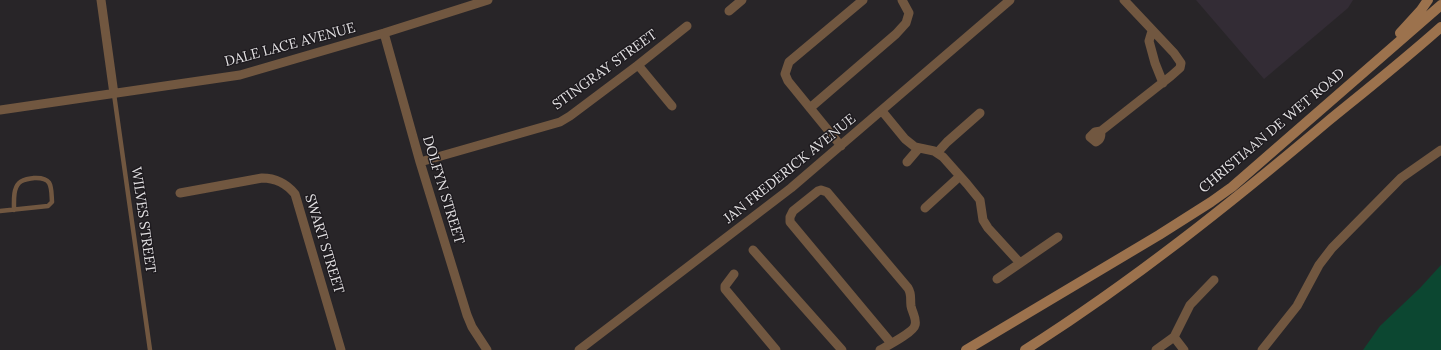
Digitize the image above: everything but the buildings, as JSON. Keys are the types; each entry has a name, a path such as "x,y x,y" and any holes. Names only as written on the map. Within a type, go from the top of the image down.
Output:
{"main road":[{"path":"1375,62 1428,0"},
{"name":"CHRISTIAAN DE WET ROAD","path":"966,350 1159,235 1211,202 1247,174 1441,5"},
{"name":"CHRISTIAAN DE WET ROAD","path":"1025,350 1138,274 1210,219 1439,30"}],"street":[{"path":"101,0 114,94"},
{"name":"DALE LACE AVENUE","path":"0,110 240,75 384,33 488,0"},
{"path":"729,11 742,0"},
{"path":"841,146 788,81 785,74 789,62 863,0"},
{"path":"810,108 896,34 906,23 909,13 902,0"},
{"name":"JAN FREDERICK AVENUE","path":"579,350 791,188 1010,0"},
{"path":"1101,131 1163,83 1180,68 1181,63 1174,53 1124,0"},
{"name":"STINGRAY STREET","path":"420,162 560,122 638,65 687,26"},
{"path":"1152,31 1149,41 1155,63 1163,83"},
{"name":"DOLFYN STREET","path":"384,33 420,162 466,315 487,350"},
{"path":"638,65 672,106"},
{"path":"882,111 905,139 915,148 934,151 943,157 980,200 984,220 988,228 1020,263"},
{"path":"937,153 947,142 980,113"},
{"path":"907,162 919,148"},
{"path":"1262,350 1296,306 1319,265 1332,248 1401,178 1441,150"},
{"path":"925,208 960,176"},
{"name":"SWART STREET","path":"180,193 262,178 272,178 290,187 295,194 341,350"},
{"path":"880,350 892,343 913,329 915,326 916,322 911,304 910,291 827,192 822,190 818,191 793,212 790,217 790,222 892,343"},
{"path":"997,279 1058,237"},
{"path":"753,250 842,350"},
{"path":"734,274 725,286 725,289 776,350"},
{"path":"1156,350 1174,337 1190,305 1214,280"},
{"path":"1174,337 1184,350"}],"lane":[{"name":"WILVES STREET","path":"114,94 150,350"},
{"path":"0,211 14,210 48,206 52,202 51,187 49,182 42,178 26,179 19,182 15,191 14,210"}],"shaded area":[{"path":"1196,0 1353,0 1348,8 1264,79"}],"green space":[{"path":"1441,265 1441,350 1363,350 1380,326 1420,288"}]}
